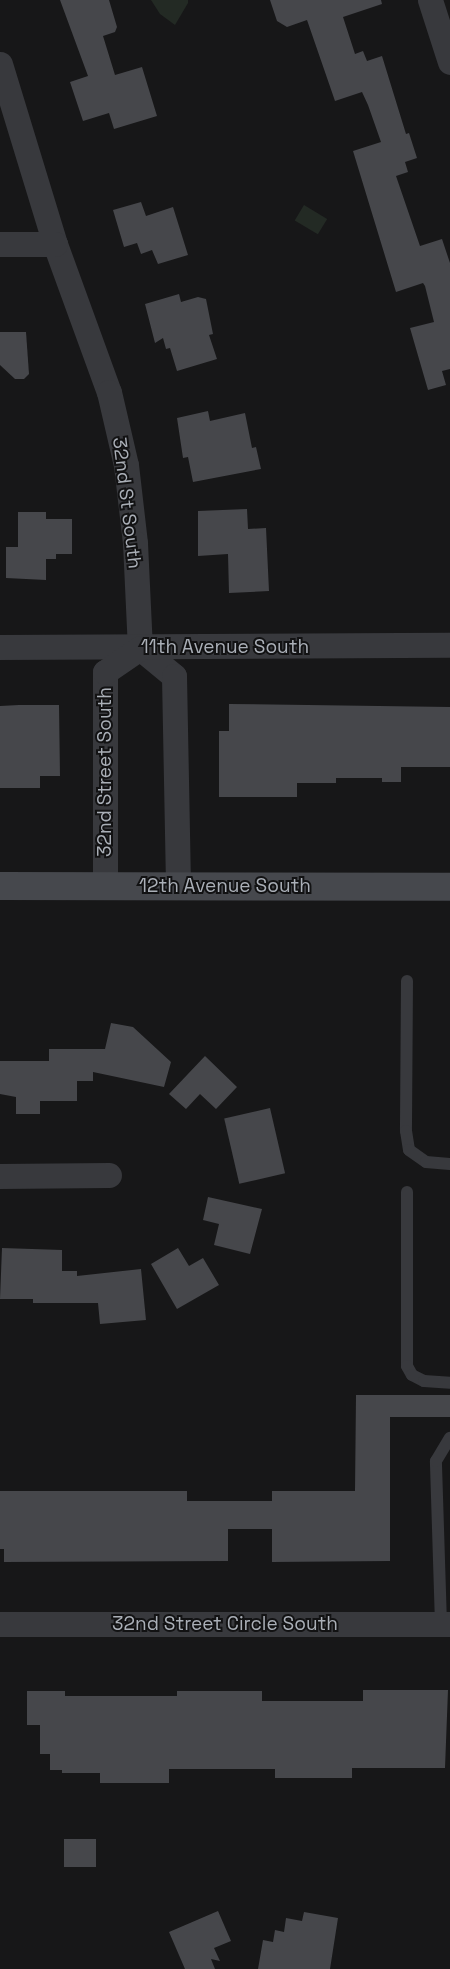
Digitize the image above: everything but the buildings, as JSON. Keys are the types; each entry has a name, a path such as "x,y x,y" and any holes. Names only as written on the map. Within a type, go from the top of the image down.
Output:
{"street":[{"path":"430,0 450,62"},
{"name":"32nd St South","path":"0,64 55,244 109,392 126,465 135,543 140,648"},
{"path":"0,244 55,244"},
{"name":"11th Avenue South","path":"0,648 450,645"},
{"path":"140,648 174,676 178,885"},
{"name":"32nd Street South","path":"105,885 105,672 140,648"},
{"name":"12th Avenue South","path":"0,886 450,887"},
{"path":"0,1176 109,1175"},
{"name":"32nd Street Circle South","path":"0,1624 446,1624"}],"lane":[{"path":"407,981 406,1131 410,1150 426,1162 450,1164"},
{"path":"407,1192 407,1366 412,1375 424,1381 450,1383"},
{"path":"446,1624 436,1461 450,1438"}],"shaded area":[{"path":"151,0 188,0 188,3 175,25 160,14"},
{"path":"304,205 327,219 318,234 295,220"}]}
